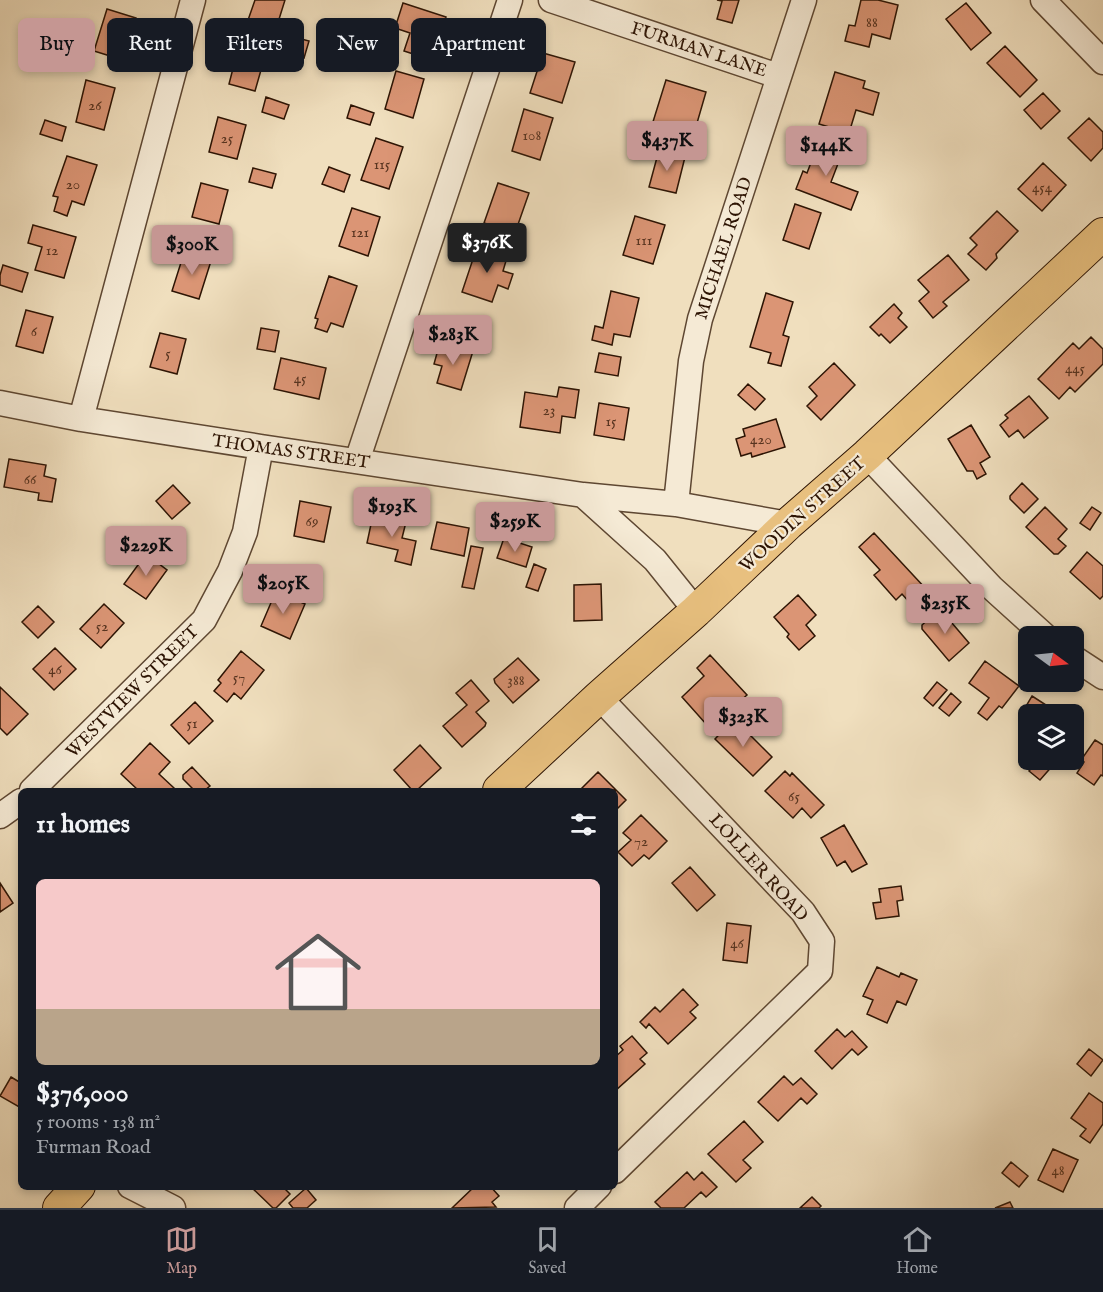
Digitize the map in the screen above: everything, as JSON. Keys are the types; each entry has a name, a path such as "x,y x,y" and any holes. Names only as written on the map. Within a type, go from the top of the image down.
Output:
{"main road":[{"name":"WOODIN STREET","path":"501,788 788,524 867,455 1103,234"},
{"path":"59,1208 76,1190"}],"street":[{"path":"81,419 193,0"},
{"path":"357,461 510,0"},
{"name":"FURMAN LANE","path":"551,0 778,76"},
{"name":"MICHAEL ROAD","path":"676,504 691,361 700,319 804,0"},
{"path":"1043,0 1103,62"},
{"name":"THOMAS STREET","path":"0,403 81,419 261,447 583,495 676,504 788,524"},
{"name":"WESTVIEW STREET","path":"34,788 204,620 230,571 245,532 261,447"},
{"path":"867,455 992,588 1034,626"},
{"path":"583,495 655,560 696,611"},
{"path":"1084,664 1103,676"},
{"name":"LOLLER ROAD","path":"599,697 803,912 822,941 820,971 618,1168"},
{"path":"0,816 18,803"},
{"path":"138,1190 173,1208"},
{"path":"577,1208 595,1190"}],"building":[{"path":"255,0 285,0 279,18 249,18"},
{"path":"717,0 739,0 732,23 717,19 722,1"},
{"path":"861,0 878,0 898,5 890,39 872,34 869,47 845,41 849,25 855,26"},
{"path":"403,3 446,17 411,18 411,53 404,51 410,33 399,29 398,18"},
{"path":"966,3 991,33 971,50 946,19"},
{"path":"107,9 136,18 107,18 107,55 95,51"},
{"path":"304,40 309,41 304,58"},
{"path":"1005,46 1037,80 1020,97 987,63"},
{"path":"546,54 575,62 562,103 530,93 537,72 546,72"},
{"path":"232,72 260,72 255,91 229,84"},
{"path":"396,72 424,79 413,118 385,109"},
{"path":"835,72 865,81 863,88 879,93 873,115 856,110 849,133 819,124"},
{"path":"86,80 115,88 104,130 76,122"},
{"path":"666,80 706,92 695,130 701,132 696,147 672,139 675,132 652,125"},
{"path":"1043,93 1060,111 1041,129 1024,110"},
{"path":"266,97 289,105 284,119 262,112"},
{"path":"351,105 374,113 370,125 347,118"},
{"path":"524,109 553,118 540,160 512,151"},
{"path":"218,117 246,125 237,159 209,152"},
{"path":"1089,118 1103,132 1103,148 1091,161 1068,138"},
{"path":"45,120 66,127 62,141 40,134"},
{"path":"376,138 403,147 389,189 361,180"},
{"path":"820,139 844,148 831,182 858,192 851,210 796,189 803,171 807,173"},
{"path":"659,150 685,157 676,193 649,187"},
{"path":"67,156 97,165 84,205 72,201 67,216 54,211 58,197 53,196"},
{"path":"1043,163 1066,185 1042,211 1018,189"},
{"path":"329,167 350,175 344,192 322,184"},
{"path":"253,168 276,174 272,188 249,182"},
{"path":"201,183 228,190 219,224 192,217"},
{"path":"498,183 529,193 515,233 484,223"},
{"path":"795,204 821,213 809,249 783,240"},
{"path":"352,208 380,217 368,256 339,246"},
{"path":"997,211 1018,231 996,254 997,258 986,270 968,254 977,245 970,238"},
{"path":"635,216 665,225 653,264 623,255"},
{"path":"33,225 76,237 64,278 35,270 42,247 28,243"},
{"path":"478,244 508,254 503,271 513,274 508,289 498,285 492,302 462,292"},
{"path":"184,253 211,261 199,299 172,291"},
{"path":"948,255 969,280 943,302 947,306 933,318 919,301 929,292 918,280"},
{"path":"3,265 28,273 22,292 0,285"},
{"path":"329,276 357,286 343,327 331,323 327,332 315,328 318,319 315,318"},
{"path":"611,291 639,298 630,337 614,334 612,345 592,340 595,326 603,328"},
{"path":"766,293 793,302 783,335 789,337 781,366 768,363 771,353 750,347"},
{"path":"894,304 902,313 898,318 907,327 890,343 870,327"},
{"path":"26,310 53,317 43,353 16,346"},
{"path":"261,328 279,331 275,352 257,349"},
{"path":"160,333 186,339 177,374 150,367"},
{"path":"1091,337 1103,349 1103,364 1075,392 1070,387 1059,399 1038,379 1073,343 1079,349"},
{"path":"449,344 473,351 461,390 437,383 442,366 434,364 439,346 448,349"},
{"path":"599,353 621,357 618,376 595,372"},
{"path":"281,358 326,368 319,399 274,389"},
{"path":"834,363 855,385 821,420 807,406 817,396 809,387"},
{"path":"748,384 765,399 755,410 738,395"},
{"path":"559,387 579,390 575,418 562,416 560,433 520,427 525,392 557,397"},
{"path":"1029,396 1048,418 1024,438 1018,430 1009,437 1000,425 1008,418 1005,415"},
{"path":"599,403 629,408 624,440 594,435"},
{"path":"776,419 785,447 752,457 751,453 741,456 736,439 745,436 743,429"},
{"path":"971,425 990,457 980,463 986,474 977,479 973,471 967,471 948,439"},
{"path":"9,459 46,465 44,476 56,479 52,502 38,500 39,493 4,487"},
{"path":"1022,483 1038,499 1024,513 1010,499"},
{"path":"173,485 190,503 172,519 156,501"},
{"path":"300,501 331,507 324,542 294,536"},
{"path":"1045,507 1067,529 1058,539 1066,546 1058,554 1054,554 1026,527"},
{"path":"1092,507 1101,513 1090,530 1080,523"},
{"path":"373,515 406,522 402,538 416,541 411,565 395,561 398,550 367,543"},
{"path":"437,522 469,528 464,556 431,549"},
{"path":"874,533 926,589 910,603 902,594 896,600 874,575 880,570 859,547"},
{"path":"504,538 532,547 526,567 497,558"},
{"path":"471,546 483,548 474,589 462,587"},
{"path":"1087,552 1103,566 1103,596 1100,599 1070,572"},
{"path":"146,554 167,570 146,599 124,584"},
{"path":"534,564 546,569 538,591 526,587"},
{"path":"601,584 602,620 574,621 574,585"},
{"path":"276,591 305,604 290,639 261,626"},
{"path":"798,595 816,615 806,625 815,636 799,650 774,617"},
{"path":"104,604 124,623 101,648 80,629"},
{"path":"38,606 54,622 38,638 22,622"},
{"path":"940,609 969,643 949,661 922,629 922,625"},
{"path":"55,648 76,669 54,690 33,669"},
{"path":"241,651 264,670 241,699 234,693 227,702 214,691 221,683 218,680"},
{"path":"710,655 747,695 732,708 728,704 706,724 682,697 704,676 697,668"},
{"path":"518,658 539,680 513,703 494,679"},
{"path":"985,661 1018,687 1002,708 999,706 987,720 978,713 989,698 969,683"},
{"path":"471,680 489,701 476,712 486,723 485,726 462,747 443,726 467,705 456,693"},
{"path":"937,682 947,690 933,706 924,698"},
{"path":"0,687 28,714 7,735 0,728"},
{"path":"951,693 961,702 949,716 939,708"},
{"path":"1032,696 1044,704 1027,704"},
{"path":"195,702 213,721 189,744 171,725"},
{"path":"734,719 772,757 753,776 715,739"},
{"path":"1095,740 1103,745 1103,776 1101,775 1094,785 1077,773 1079,770 1084,770 1084,756"},
{"path":"150,743 170,762 159,774 174,788 136,788 121,774"},
{"path":"420,745 441,768 419,788 410,788 394,770"},
{"path":"192,767 210,786 192,788 183,779 183,775"},
{"path":"1030,770 1049,770 1040,780"},
{"path":"785,771 790,776 792,773 824,805 811,818 802,808 793,818 765,791"},
{"path":"598,772 614,788 582,788"},
{"path":"618,792 626,800 618,808"},
{"path":"641,815 667,841 649,859 644,855 632,866 618,852 631,840 623,833"},
{"path":"844,825 867,864 852,872 845,861 837,866 821,838"},
{"path":"690,867 715,895 697,911 672,883"},
{"path":"0,883 13,903 0,912"},
{"path":"901,886 903,900 897,901 899,916 876,919 873,903 881,902 879,889"},
{"path":"727,923 751,926 747,963 723,960"},
{"path":"877,967 899,977 901,973 917,980 906,1005 897,1001 887,1023 867,1014 873,1000 863,996"},
{"path":"683,989 698,1005 690,1012 696,1018 668,1044 649,1024 646,1028 640,1022 655,1007 660,1012"},
{"path":"837,1029 845,1037 852,1031 867,1047 858,1055 852,1049 832,1069 815,1051"},
{"path":"632,1036 647,1053 640,1059 645,1064 618,1088 618,1054 623,1050 620,1046"},
{"path":"1089,1049 1103,1060 1091,1076 1077,1064"},
{"path":"784,1076 793,1085 801,1078 817,1094 807,1104 801,1098 778,1121 758,1102"},
{"path":"11,1077 18,1081 18,1106 0,1096"},
{"path":"1089,1093 1103,1103 1103,1124 1090,1143 1080,1136 1086,1129 1071,1118"},
{"path":"744,1121 763,1142 743,1160 751,1168 736,1182 708,1154"},
{"path":"1053,1149 1078,1160 1063,1192 1038,1180"},
{"path":"1011,1162 1028,1176 1019,1187 1002,1173"},
{"path":"687,1172 694,1180 702,1172 717,1187 706,1197 701,1192 684,1208 661,1208 655,1202"},
{"path":"254,1190 286,1190 290,1194 276,1208 273,1208"},
{"path":"304,1190 308,1190 316,1200 307,1208 293,1208 289,1203"},
{"path":"471,1190 494,1190 499,1196 492,1202 496,1207 452,1208"},
{"path":"812,1197 821,1206 819,1208 800,1208"},
{"path":"1010,1202 1013,1208 995,1208"}]}
